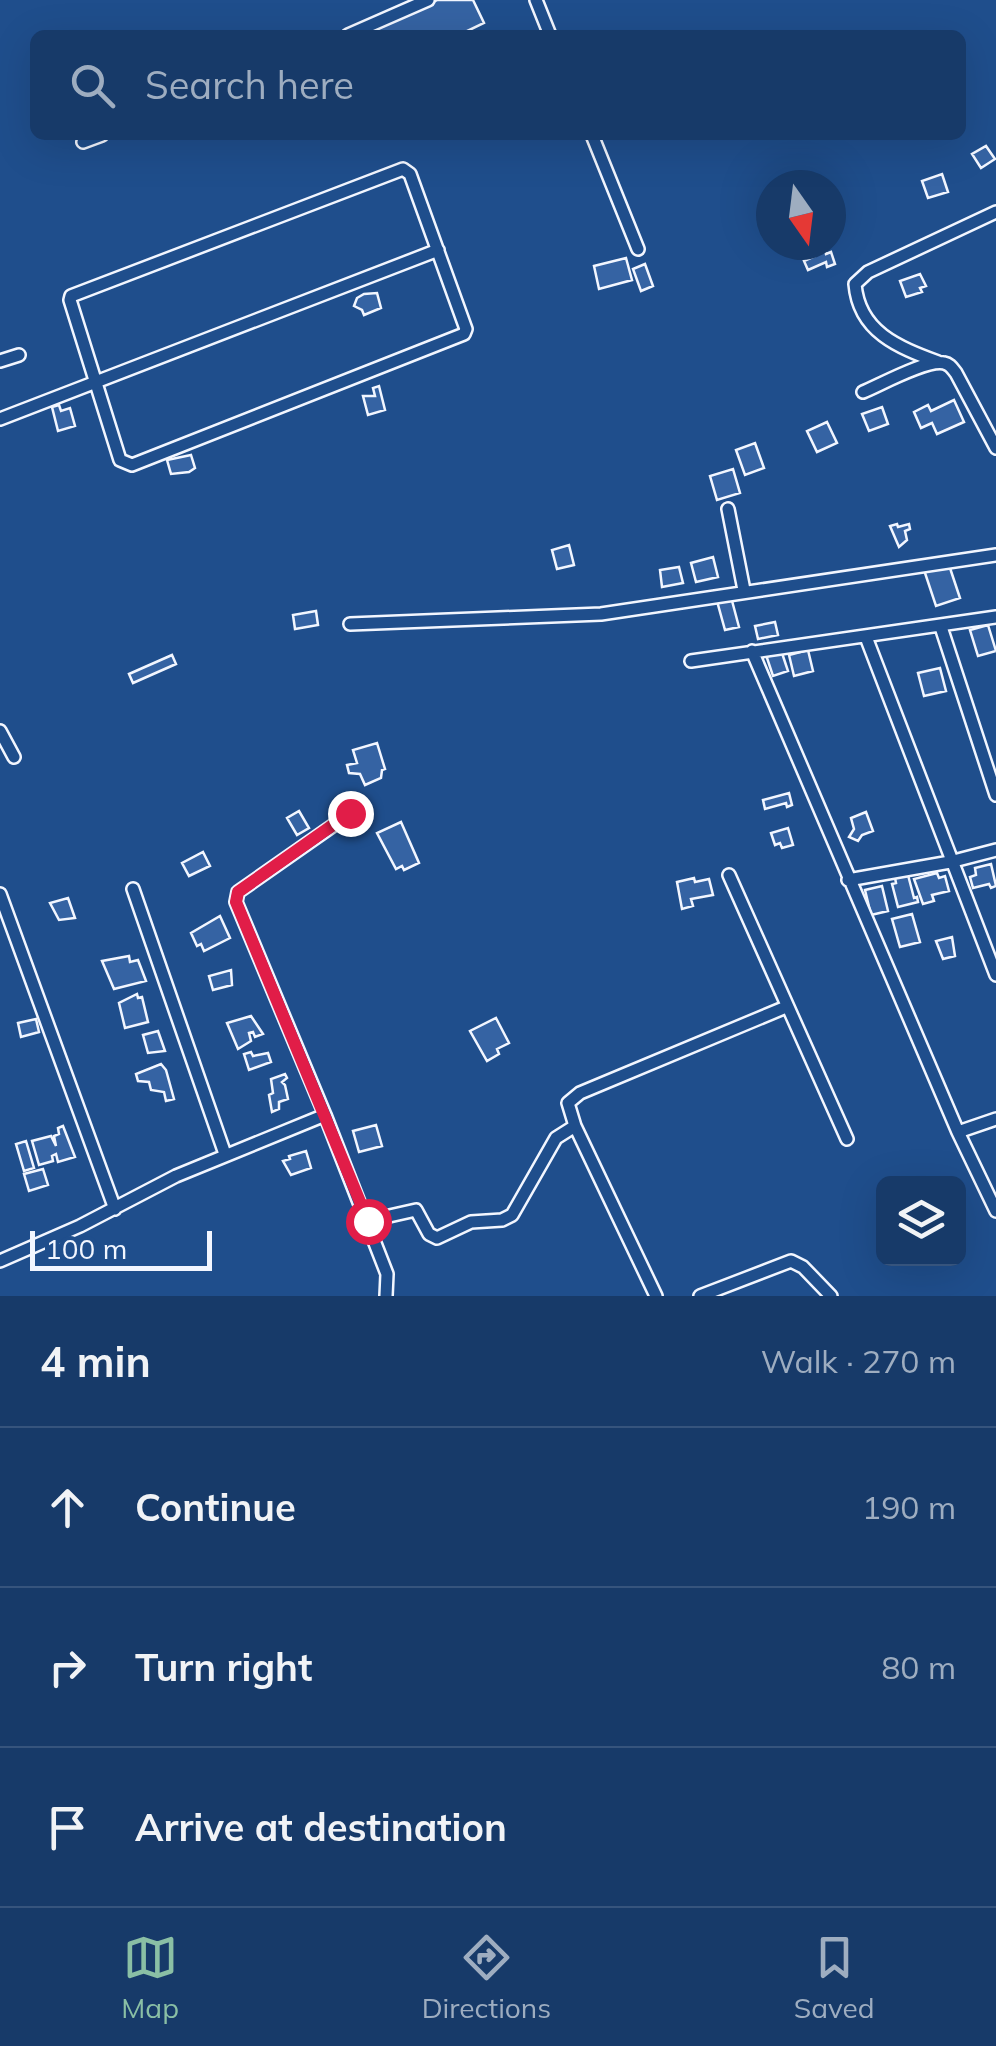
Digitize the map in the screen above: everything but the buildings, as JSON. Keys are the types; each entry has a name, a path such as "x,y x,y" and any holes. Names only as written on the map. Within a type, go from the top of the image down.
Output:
{"street":[{"path":"358,30 408,4 428,0"},
{"path":"536,0 548,30"},
{"path":"83,142 88,140"},
{"path":"594,140 638,249"},
{"path":"403,170 410,174 466,329 464,334 132,465 120,460 97,382 71,296 403,170"},
{"path":"996,212 868,272 854,284 859,307 876,332 895,344 947,364 956,373 996,448"},
{"path":"0,419 438,250"},
{"path":"0,361 19,354"},
{"path":"863,392 938,362"},
{"path":"728,509 744,590"},
{"path":"350,624 601,614 996,554"},
{"path":"691,660 996,617"},
{"path":"941,627 995,788"},
{"path":"866,637 996,975"},
{"path":"752,652 848,880 996,1211"},
{"path":"0,731 14,757"},
{"path":"350,813 238,892 236,902 368,1221 387,1274 386,1296"},
{"path":"848,880 996,850"},
{"path":"729,876 848,1139"},
{"path":"133,889 225,1154"},
{"path":"0,894 115,1209"},
{"path":"656,1296 575,1126 568,1108 573,1096 786,1007"},
{"path":"0,1261 225,1154 325,1115"},
{"path":"958,1132 996,1119"},
{"path":"368,1221 416,1210 429,1234 437,1238 470,1222 507,1219 518,1209 556,1138 575,1126"},
{"path":"700,1296 790,1261 803,1267 831,1296"}],"route":[{"path":"350,813 238,892 236,909 368,1221"}]}
